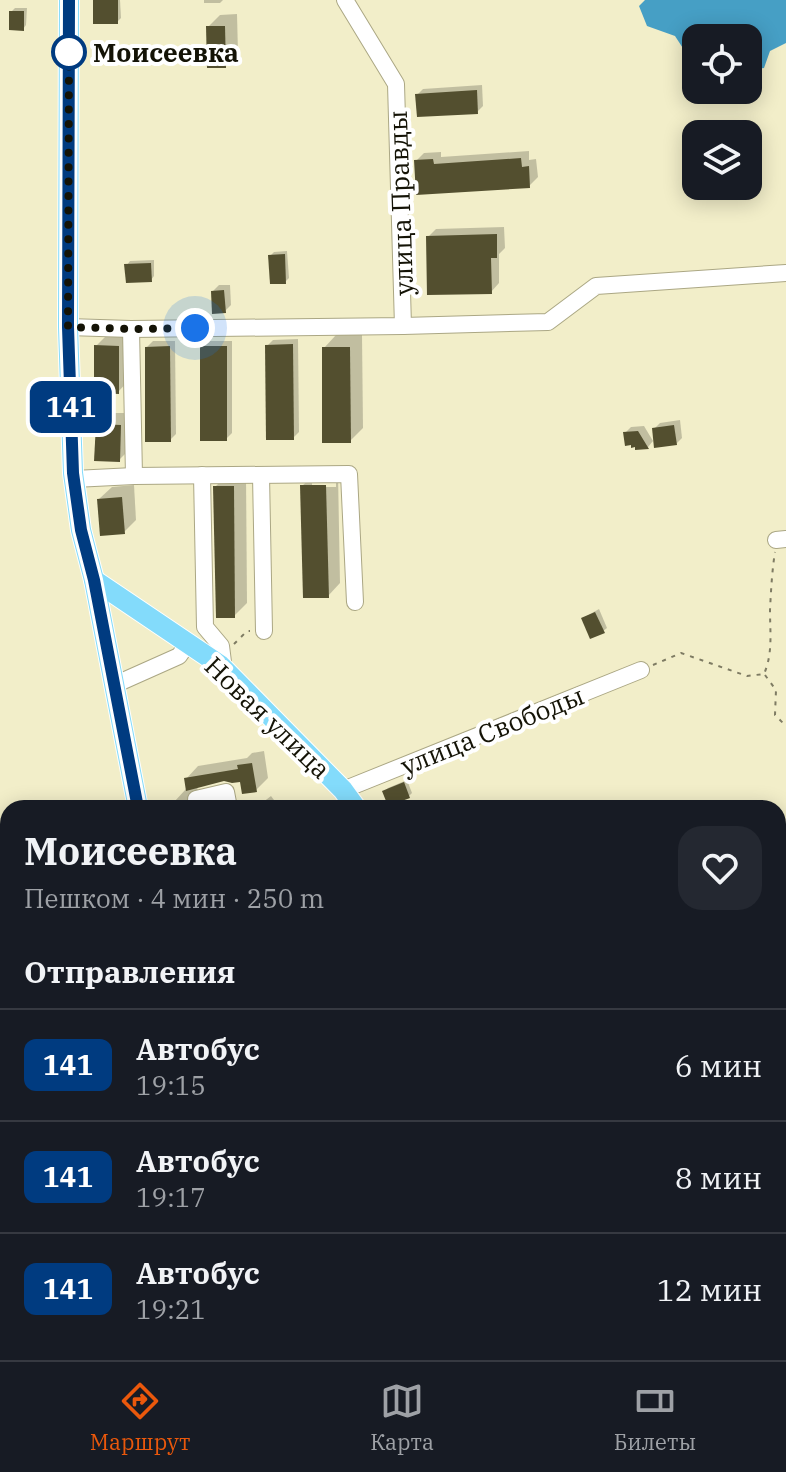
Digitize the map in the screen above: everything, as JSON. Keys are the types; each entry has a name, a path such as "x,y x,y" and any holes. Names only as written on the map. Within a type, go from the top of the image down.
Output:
{"main road":[{"path":"69,0 68,327 74,479 81,530 94,580 136,800"},
{"name":"Новая улица","path":"94,580 188,643 221,656 350,800"}],"street":[{"name":"улица Правды","path":"68,327 403,326 396,84 345,0"},
{"path":"403,326 548,322 596,286 786,273"},
{"path":"131,329 134,476"},
{"path":"74,479 349,474 355,602"},
{"path":"202,475 205,627 221,656"},
{"path":"261,475 264,631"},
{"path":"114,685 179,656 188,643"},
{"name":"улица Свободы","path":"343,790 641,670"},
{"path":"196,800 228,800"}],"path":[{"path":"764,674 769,664 772,638 771,585 781,540"},
{"path":"221,656 247,631 264,631"},
{"path":"641,670 681,653 747,676 764,674"},
{"path":"764,674 776,690 775,715 786,726"}],"water":[{"path":"645,0 786,0 786,43 770,51 762,68 762,24 682,24 682,47 675,36 647,26 639,6"}],"building":[{"path":"93,0 118,0 118,24 93,24"},
{"path":"9,11 24,11 24,31 9,30"},
{"path":"206,26 225,26 226,68 207,68"},
{"path":"477,90 478,114 417,117 415,94"},
{"path":"521,158 522,167 529,166 530,188 416,195 414,160 433,159 434,164"},
{"path":"497,234 497,258 491,258 492,294 427,295 426,236"},
{"path":"285,254 286,284 270,284 268,255"},
{"path":"151,263 152,282 126,283 124,264"},
{"path":"224,290 226,313 212,314 211,291"},
{"path":"293,344 294,440 266,440 265,345"},
{"path":"94,345 119,346 119,394 94,393"},
{"path":"170,346 171,442 145,442 145,347"},
{"path":"200,346 227,346 227,441 200,441"},
{"path":"322,347 350,347 351,443 322,443"},
{"path":"96,424 121,425 120,462 94,461"},
{"path":"674,425 677,445 654,448 652,428"},
{"path":"638,431 649,449 635,450 631,445 625,446 623,432"},
{"path":"300,485 326,485 329,598 303,598"},
{"path":"213,486 234,486 235,618 216,618"},
{"path":"122,497 125,534 100,536 97,499"},
{"path":"595,612 605,633 590,639 581,618"},
{"path":"252,763 257,792 242,794 240,782 224,781 186,791 184,778 238,769 237,765"},
{"path":"404,782 410,798 386,800 382,791"}],"bus line":[{"name":"141","path":"69,0 68,327 73,473 81,530 94,580 136,800"}],"place":[{"name":"Моисеевка","path":"69,52"}],"route":[{"path":"69,52 68,327 195,328"}]}
